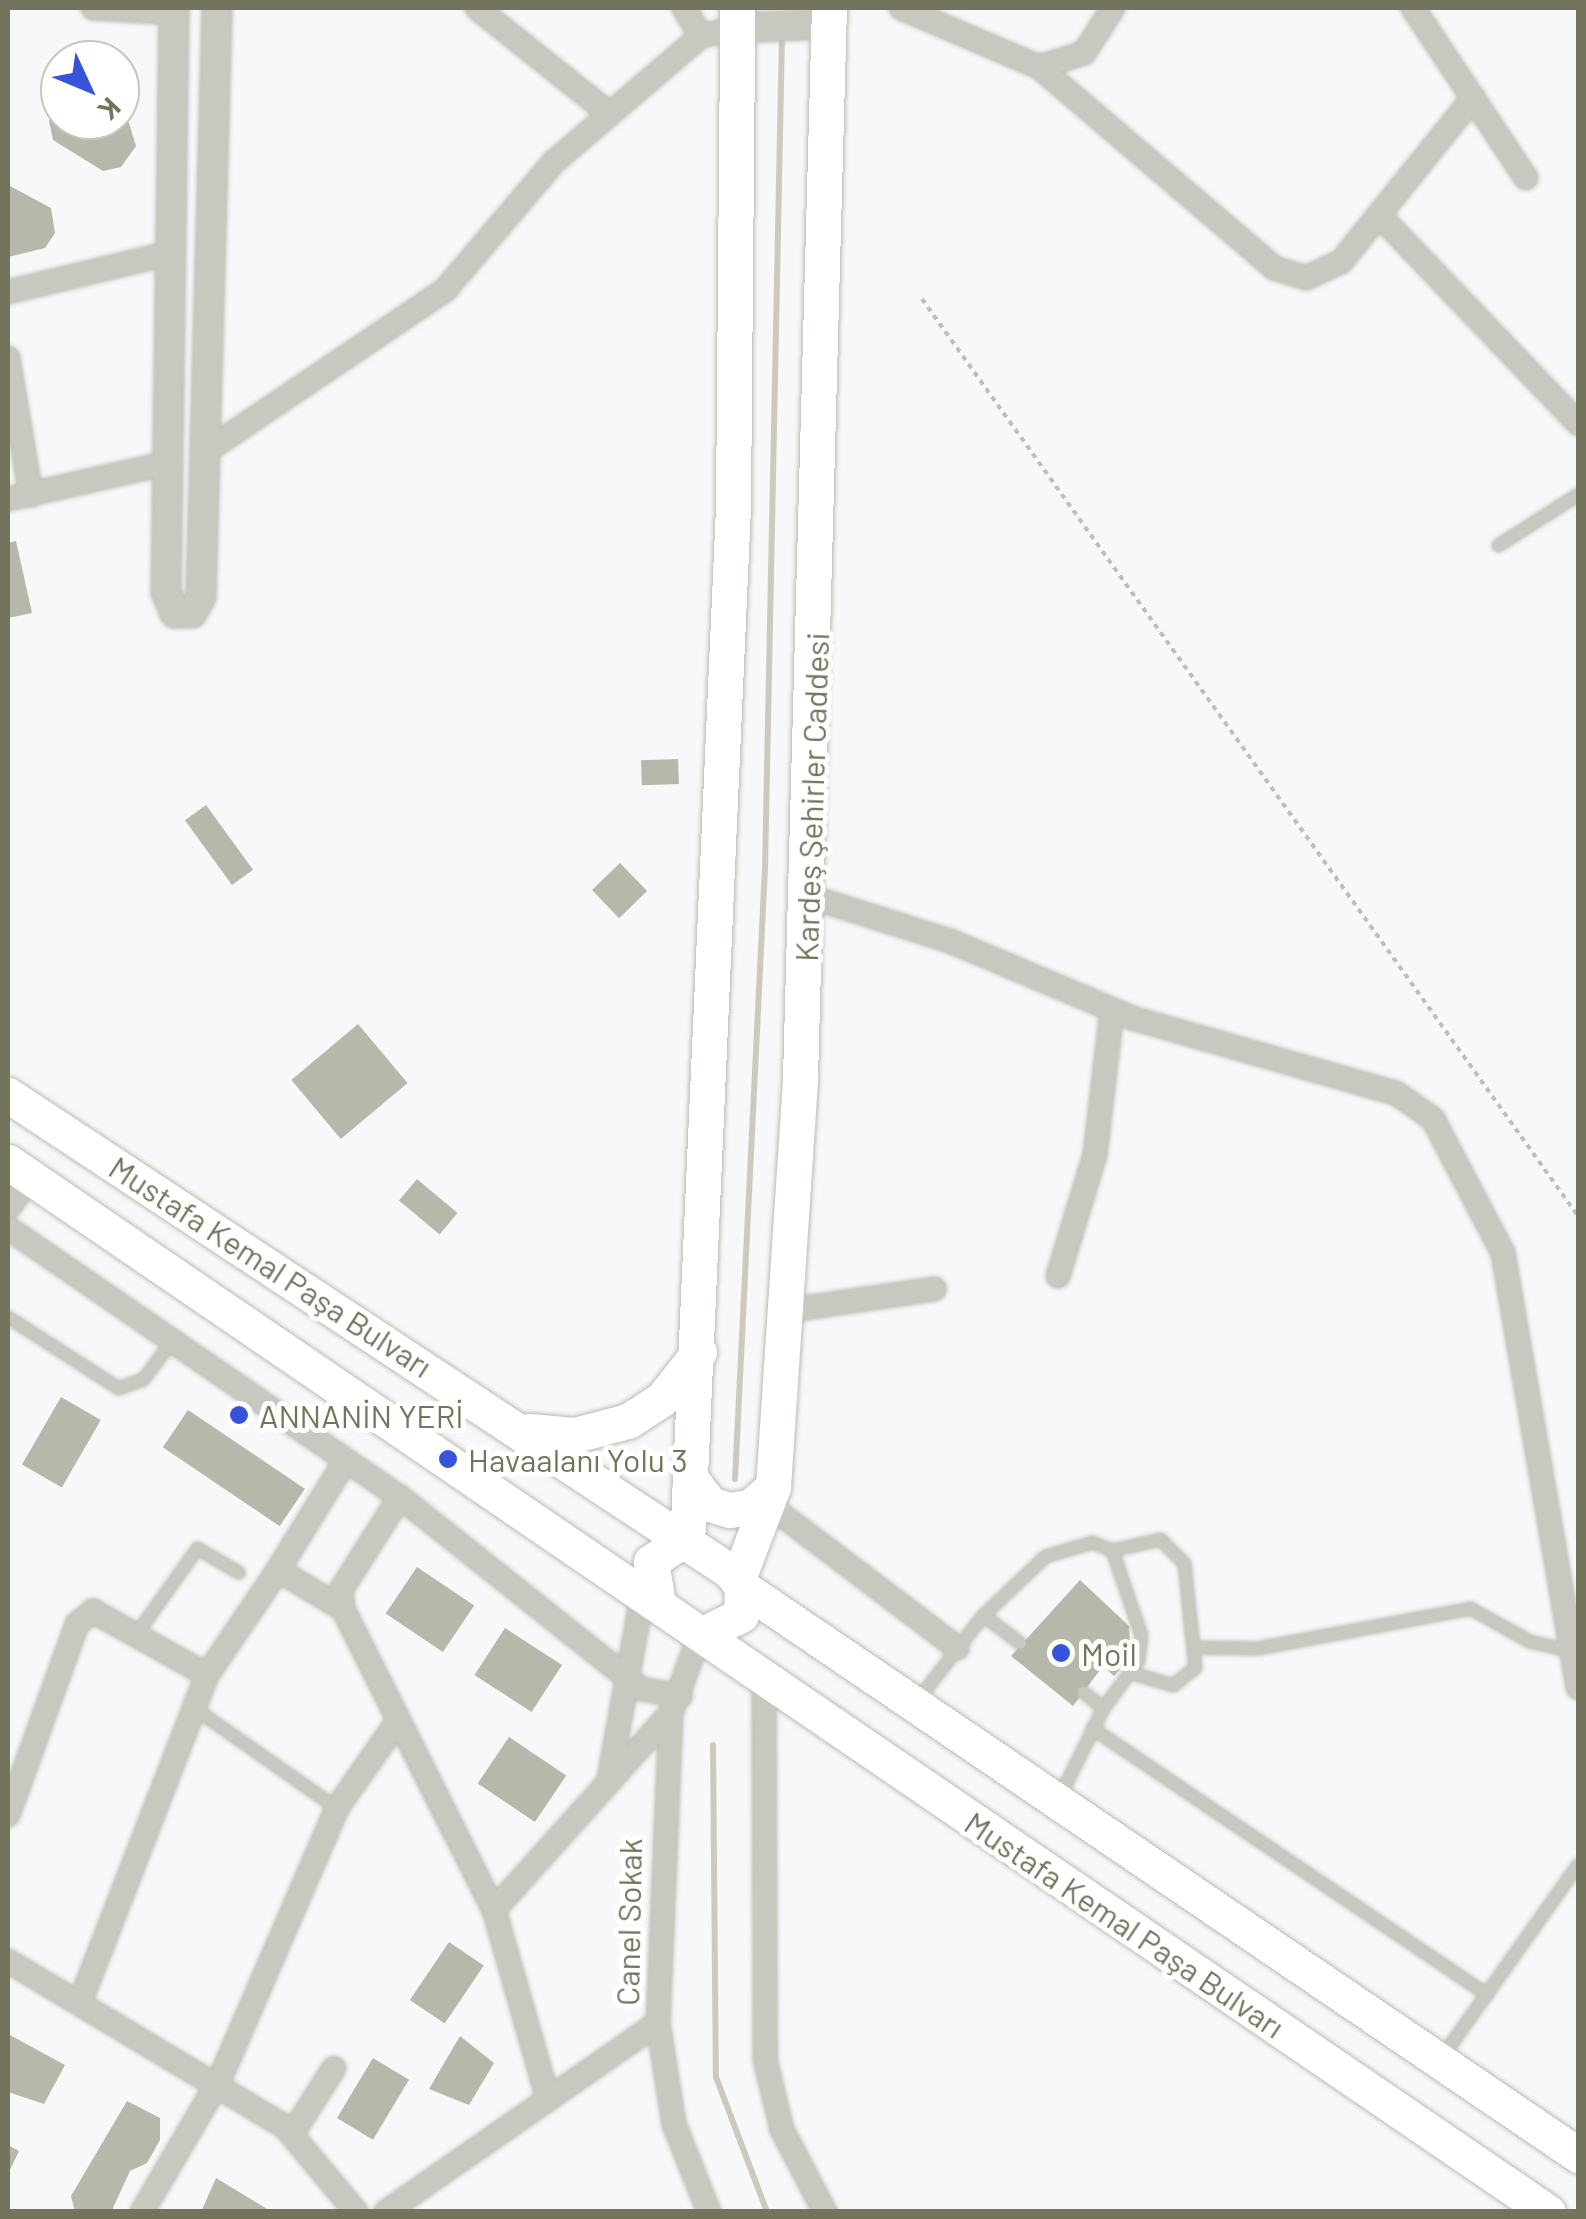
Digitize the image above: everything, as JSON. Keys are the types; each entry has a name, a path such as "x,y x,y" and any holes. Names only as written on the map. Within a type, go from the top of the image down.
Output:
{"main road":[{"name":"Kardeş Şehirler Caddesi","path":"740,1583 771,1496 808,896 829,16"},
{"path":"684,1542 692,1480 699,1351 732,524 737,18"},
{"name":"Mustafa Kemal Paşa Bulvarı","path":"8,1095 520,1428 684,1542"},
{"name":"Mustafa Kemal Paşa Bulvarı","path":"14,1181 651,1597"},
{"path":"520,1428 574,1435 628,1421 670,1392 699,1351"},
{"path":"692,1480 710,1504 730,1510 750,1507 771,1496"},
{"path":"684,1542 740,1583 736,1622 702,1633 651,1597 652,1562 684,1542"},
{"name":"Mustafa Kemal Paşa Bulvarı","path":"740,1583 917,1700 1578,2155"},
{"name":"Mustafa Kemal Paşa Bulvarı","path":"702,1633 1548,2212"}],"street":[{"path":"93,8 174,10 166,592 175,613 192,613 201,597 217,8"},
{"path":"477,8 610,114"},
{"path":"684,8 702,36"},
{"path":"900,8 1039,66 1284,274 1333,269 1473,98"},
{"path":"1039,66 1084,53 1113,8"},
{"path":"1412,8 1526,178"},
{"path":"205,452 445,290 554,162 702,36 737,18 829,16"},
{"path":"1379,215 1578,422"},
{"path":"8,292 170,253"},
{"path":"8,358 19,497 168,463"},
{"path":"808,896 950,940 1112,1011 1396,1093 1441,1129 1503,1253 1567,1650 1578,1688"},
{"path":"1058,1276 1095,1155 1112,1011"},
{"path":"8,1228 400,1498 662,1700 675,1705 494,1910"},
{"path":"784,1311 934,1289"},
{"path":"80,2000 207,1676 346,1460"},
{"path":"771,1496 956,1648"},
{"path":"400,1498 341,1590 343,1609 494,1910 546,2092"},
{"path":"278,1570 343,1609"},
{"path":"613,1774 624,1669 651,1597"},
{"path":"8,1814 77,1624 93,1611 138,1631 207,1676"},
{"name":"Canel Sokak","path":"702,1633 675,1705 664,1791 658,2023 674,2124 709,2212"},
{"path":"764,1679 765,2059 782,2130 825,2212"},
{"path":"142,2212 219,2081 337,1808 398,1721"},
{"path":"613,1774 635,1766 664,1791"},
{"path":"8,1961 219,2081 292,2134 356,2212"},
{"path":"386,2212 546,2092 658,2023"},
{"path":"292,2134 334,2068"}],"lane":[{"path":"1498,545 1578,494"},
{"path":"8,1317 118,1388 143,1379 172,1340"},
{"path":"917,1700 983,1614 1045,1556 1092,1542 1112,1550 1160,1539 1179,1555 1195,1667 1181,1682 1129,1672"},
{"path":"138,1631 197,1548 238,1572"},
{"path":"1059,1797 1103,1708 1129,1672 1141,1635 1112,1550"},
{"path":"1192,1648 1257,1648 1470,1608 1528,1641 1567,1650"},
{"path":"983,1614 1020,1643"},
{"path":"1083,1692 1103,1708"},
{"path":"194,1708 337,1808"},
{"path":"1092,1728 1487,1994"},
{"path":"1440,2059 1578,1864"}],"path":[{"path":"922,299 1578,1216"}],"building":[{"path":"53,140 134,140 136,146 121,167 103,171"},
{"path":"8,185 51,208 55,233 45,248 8,257"},
{"path":"16,541 32,613 8,618 8,543"},
{"path":"678,759 679,784 642,785 641,760"},
{"path":"206,805 253,870 232,885 185,820"},
{"path":"620,863 647,891 619,918 592,890"},
{"path":"358,1024 407,1083 341,1139 291,1080"},
{"path":"417,1179 458,1213 440,1235 399,1200"},
{"path":"61,1397 101,1420 62,1488 22,1465"},
{"path":"188,1410 305,1489 280,1526 163,1447"},
{"path":"417,1567 474,1606 443,1652 386,1613"},
{"path":"1080,1580 1129,1626 1131,1658 1114,1676 1103,1666 1073,1706 1011,1656"},
{"path":"505,1628 562,1665 532,1712 475,1675"},
{"path":"509,1737 566,1776 535,1822 478,1783"},
{"path":"449,1942 484,1965 445,2024 410,2000"},
{"path":"8,2034 65,2065 44,2104 8,2092"},
{"path":"460,2036 494,2063 469,2105 429,2089"},
{"path":"373,2058 409,2080 373,2140 337,2118"},
{"path":"127,2101 160,2118 160,2140 147,2163 130,2171 112,2210 75,2212 71,2196"},
{"path":"8,2145 19,2151 8,2174"},
{"path":"216,2178 272,2212 201,2212"}],"waterway":[{"path":"735,1479 765,868 782,36"},
{"path":"713,1745 716,2077 767,2212"}],"place":[{"name":"ANNANİN YERİ","path":"239,1415"},
{"name":"Havaalanı Yolu 3","path":"448,1459"},
{"name":"Moil","path":"1061,1653"}]}
